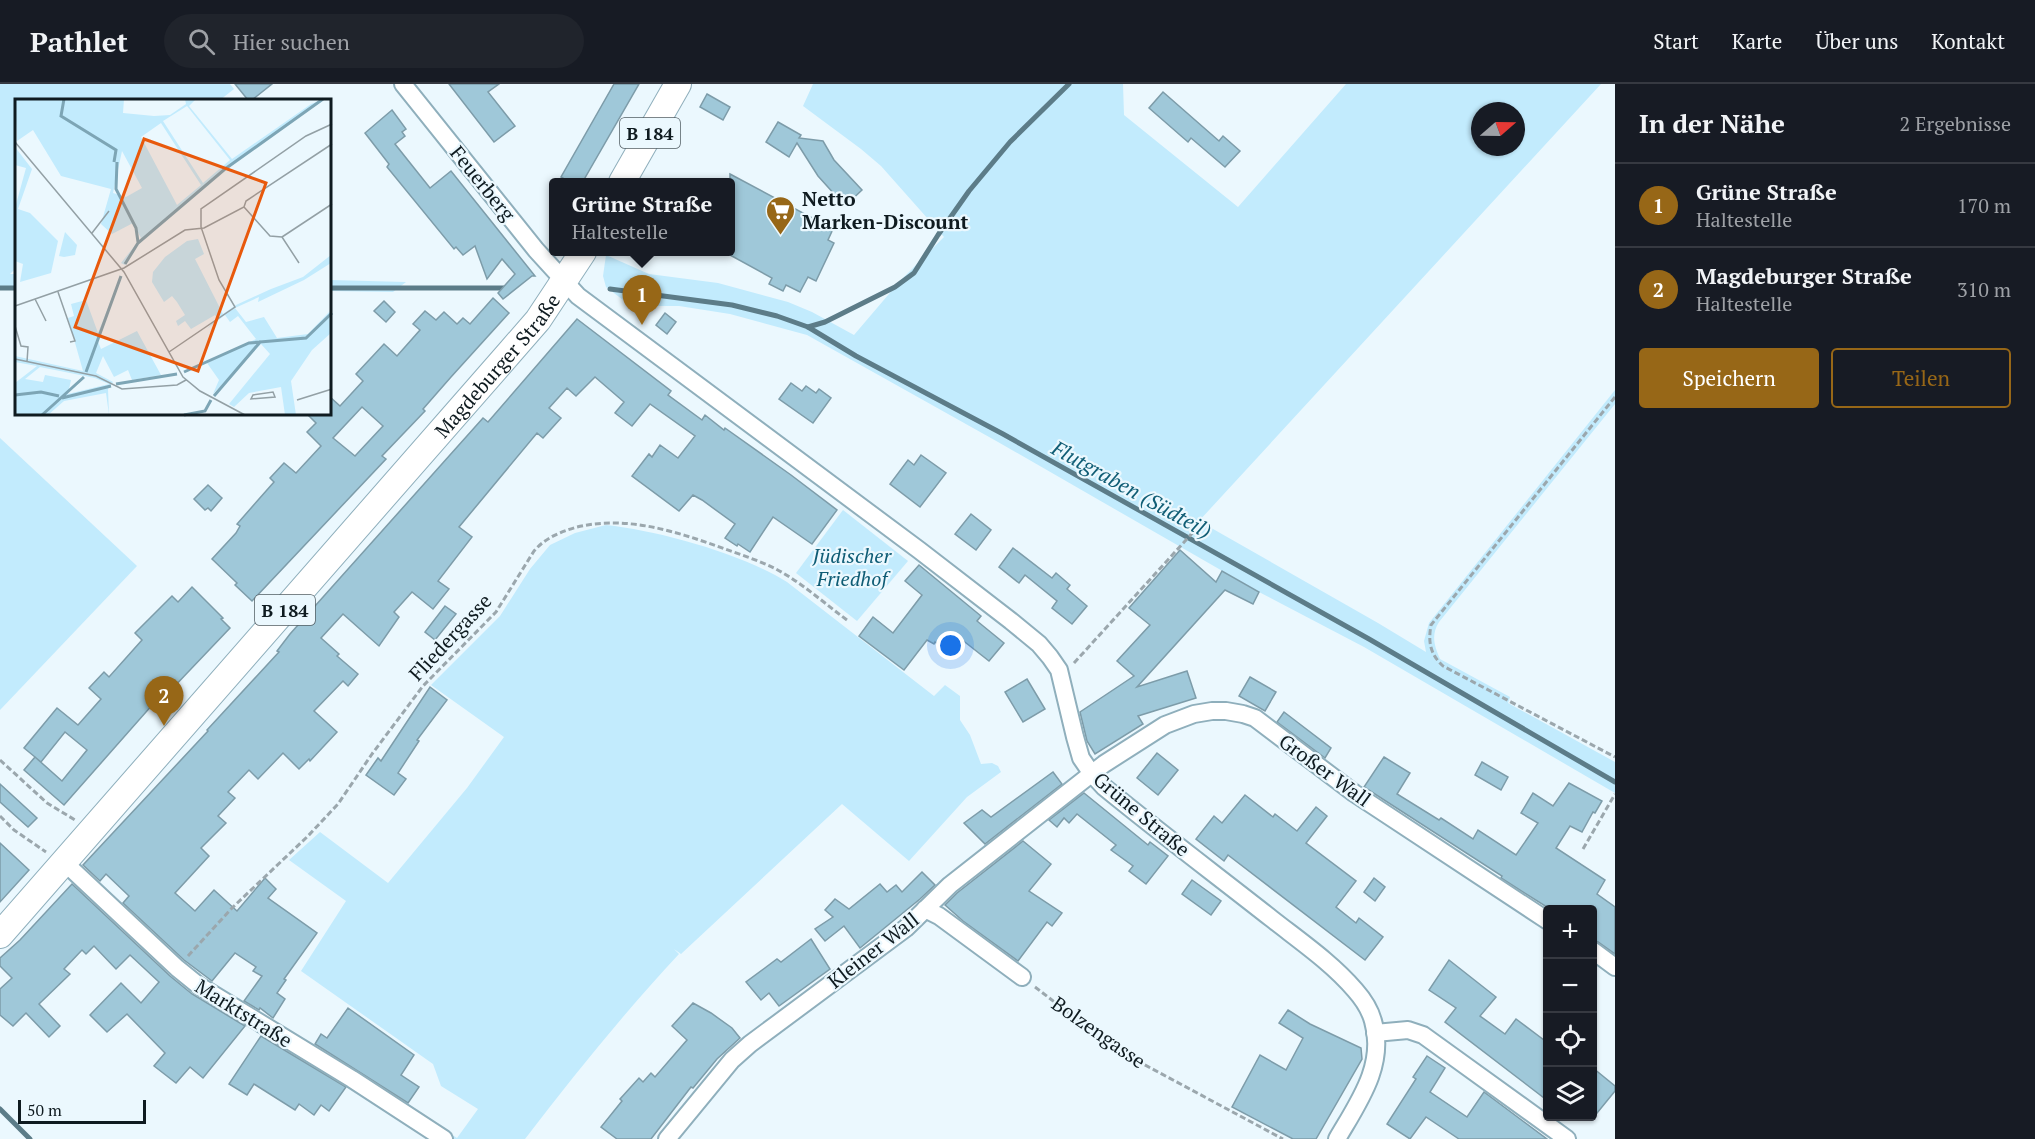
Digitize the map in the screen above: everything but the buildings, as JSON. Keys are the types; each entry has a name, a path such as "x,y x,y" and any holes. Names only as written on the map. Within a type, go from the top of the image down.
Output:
{"main road":[{"name":"B 184","path":"625,178 678,84"},
{"name":"Magdeburger Straße","path":"0,935 538,320 580,256"}],"street":[{"name":"Feuerberg","path":"403,84 536,250 565,280"},
{"name":"Grüne Straße","path":"565,280 578,296 919,550 1039,644 1059,670 1081,758 1092,774 1104,787 1146,821 1340,974 1356,990 1367,1007 1376,1034"},
{"name":"Großer Wall","path":"1092,774 1165,725 1178,719 1212,711 1244,714 1255,718 1354,793 1543,918"},
{"name":"Kleiner Wall","path":"667,1139 732,1060 750,1044 906,928 950,885 1092,774"},
{"name":"Marktstraße","path":"62,864 198,986 352,1079 444,1139"},
{"path":"925,909 939,916 1022,977"},
{"path":"1597,953 1615,967"},
{"path":"1337,1139 1374,1069 1376,1034 1408,1030 1423,1035 1567,1139"}],"path":[{"path":"1615,397 1431,625 1429,635 1429,644 1434,658 1443,666 1615,757"},
{"name":"Fliedergasse","path":"177,968 232,908 326,817 423,686 496,612 541,542 577,528 605,523 639,524 710,543 775,568 847,620"},
{"path":"1074,663 1196,529"},
{"path":"0,760 47,803 79,822 90,832"},
{"path":"1583,849 1614,795"},
{"path":"0,816 14,830 40,846 62,864"},
{"name":"Bolzengasse","path":"1022,977 1117,1050 1283,1139"}],"green space":[{"path":"0,84 230,84 234,89 221,99 15,99 15,269 10,274 15,274 15,286 0,286"},
{"path":"813,84 1123,84 1124,115 1238,207 1346,84 1601,84 1199,521 1426,652 1424,641 1429,623 1615,390 1615,404 1439,622 1434,636 1440,659 1510,697 1508,703 1615,762 1615,793 1364,647 1259,592 807,335 730,314 679,306 631,306 606,287 603,276 606,256 608,256 649,274 718,283 788,302 854,335 900,281 944,237 881,166 803,106"},
{"path":"332,280 406,282 393,292 332,291"},
{"path":"0,438 137,566 0,710"},
{"name":"Jüdischer Friedhof","path":"843,510 908,561 857,621 796,573"},
{"path":"606,525 650,532 699,545 768,571 787,582 934,696 945,685 960,696 960,720 970,735 981,764 992,763 998,766 1001,772 967,797 909,861 842,804 681,954 674,949 679,954 600,1045 525,1139 431,1139 357,1073 457,1138 478,1109 441,1086 433,1064 301,971 346,901 289,860 320,832 388,883 467,788 504,737 431,685 500,616 530,569 550,545 575,533"}],"waterway":[{"path":"808,327 825,322 895,287 914,273 969,191 1010,142 1069,84"},
{"name":"Flutgraben (Südteil)","path":"0,288 15,288"},
{"name":"Flutgraben (Südteil)","path":"332,288 508,288"},
{"name":"Flutgraben (Südteil)","path":"610,289 732,305 777,316 808,327 856,356 1003,434 1369,639 1615,782"},
{"path":"0,1109 30,1139"}],"place":[{"name":"Netto Marken-Discount","path":"781,236"},
{"name":"Grüne Straße","path":"642,325"},
{"name":"Magdeburger Straße","path":"164,726"}]}
